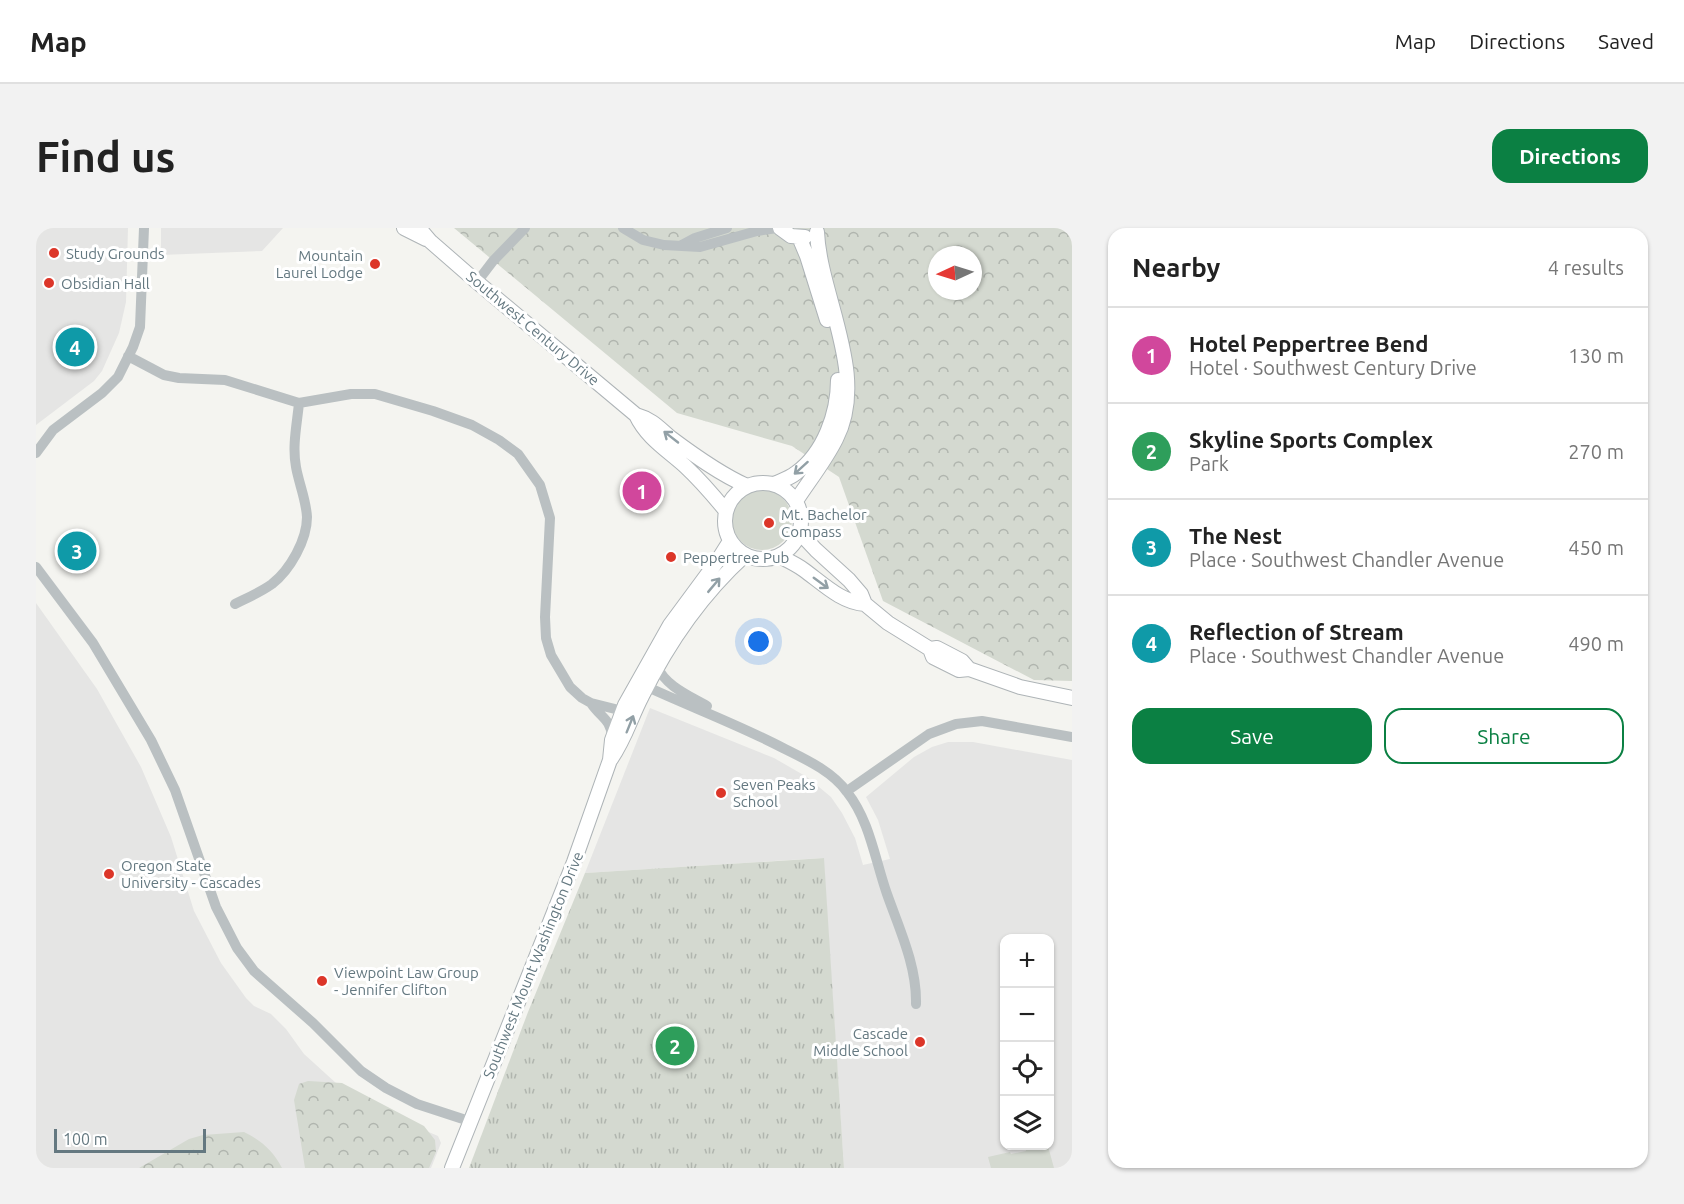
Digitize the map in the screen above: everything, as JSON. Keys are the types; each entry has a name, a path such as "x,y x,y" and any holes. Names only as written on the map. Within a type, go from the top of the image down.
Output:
{"main road":[{"name":"Southwest Century Drive","path":"404,228 430,241"},
{"name":"Southwest Century Drive","path":"419,228 430,241 477,282 636,415 651,420 725,476 747,486"},
{"path":"779,228 791,236 799,237 805,237 819,230 818,253 842,345 846,370 846,399 836,438 796,501"},
{"path":"774,484 796,473 813,454 833,418 838,391 838,362 834,341 799,237"},
{"name":"Southwest Century Drive","path":"636,415 644,430 686,467 726,511"},
{"path":"765,482 783,488 796,501 801,521 800,532 795,542 779,555 768,559 756,559 745,555 730,541 724,521 730,501 737,492 747,486 765,482"},
{"path":"800,532 849,580 861,594 865,604 888,623 930,649 937,648 962,661 969,669 1020,687 1072,698"},
{"name":"Southwest Mount Washington Drive","path":"610,760 623,741 642,684 670,625 730,541"},
{"name":"Southwest Mount Washington Drive","path":"452,1168 566,884 610,760 612,740 623,711 657,666 697,605 722,576 745,555"},
{"path":"779,555 839,594 855,603 865,604"}],"street":[{"path":"477,282 493,261 525,228"},
{"path":"622,228 643,240 664,245 700,248 757,231 779,228"},
{"path":"682,245 695,238 727,228"},
{"path":"36,453 53,430 102,393 118,377 140,327 146,231"},
{"path":"128,356 164,375 225,381 299,403 351,394 375,394 404,401 471,425 499,440 518,454 540,485 550,518 545,617 546,638 551,655 570,687 591,703 623,711"},
{"path":"235,604 272,584 289,564 305,536 307,518 295,466 294,446 299,403"},
{"path":"36,567 93,644 151,740 175,790 216,907 237,948 254,970 313,1023 361,1071 386,1088 417,1104 469,1121"},
{"path":"657,666 669,683 741,727"},
{"path":"642,684 741,727 819,767 847,791 865,822 871,840 877,867 908,955 914,979 916,1004"},
{"path":"591,703 596,712 608,722 612,740"},
{"path":"847,791 929,734 956,724 982,721 1072,736"}],"shaded area":[{"path":"36,228 128,228 126,302 119,333 102,371 94,381 36,425"},
{"path":"161,228 283,228 262,251 161,255"},
{"name":"Oregon State University - Cascades","path":"36,603 97,689 141,767 171,837 194,911 221,963 246,998 254,1006 271,1014 286,1029 304,1054 336,1083 375,1109 438,1136 441,1143 431,1168 36,1168"},
{"name":"Cascade Middle School","path":"650,708 774,758 807,777 831,797 842,813 855,838 863,865 890,859 878,820 866,797 914,757 932,747 948,742 973,742 1072,760 1072,1168 844,1168 823,858 585,873"}],"green space":[{"path":"454,228 1072,228 1072,681 1034,680 883,601 839,477 792,446 677,413"},
{"path":"762,490 779,495 787,503 792,520 787,537 779,545 762,550 745,545 737,537 732,520 737,503 745,495"},
{"path":"824,858 844,1168 469,1168 528,1012 585,873"},
{"path":"308,1081 342,1083 424,1126 435,1140 436,1152 429,1168 305,1168 294,1100 299,1084"},
{"path":"244,1132 266,1147 282,1168 139,1168 189,1139 203,1135"},
{"path":"1049,1150 1054,1168 991,1168 988,1157"}],"place":[{"name":"Study Grounds","path":"54,253"},
{"name":"Mountain Laurel Lodge","path":"375,264"},
{"name":"Obsidian Hall","path":"49,283"},
{"name":"Reflection of Stream","path":"75,347"},
{"name":"Hotel Peppertree Bend","path":"642,491"},
{"name":"Mt. Bachelor Compass","path":"769,523"},
{"name":"The Nest","path":"77,551"},
{"name":"Peppertree Pub","path":"671,557"},
{"name":"Seven Peaks School","path":"721,793"},
{"name":"Oregon State University - Cascades","path":"109,874"},
{"name":"Viewpoint Law Group - Jennifer Clifton","path":"322,981"},
{"name":"Cascade Middle School","path":"920,1042"},
{"name":"Skyline Sports Complex","path":"675,1046"}]}
